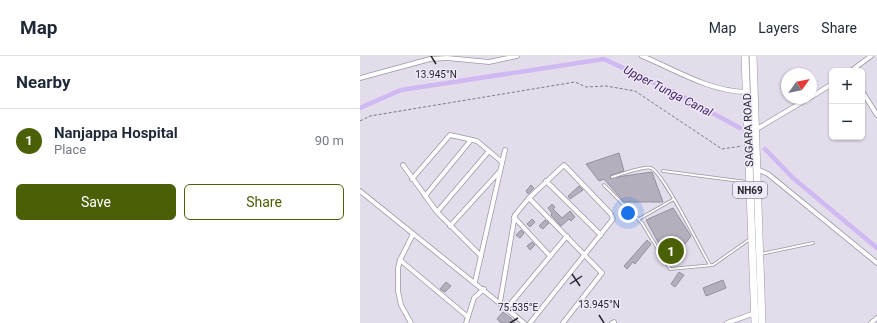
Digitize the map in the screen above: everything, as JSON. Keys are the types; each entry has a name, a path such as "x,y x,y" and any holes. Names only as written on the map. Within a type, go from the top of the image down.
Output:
{"highway":[{"name":"SAGARA ROAD","path":"745,56 746,92 757,169 762,323"},
{"name":"SAGARA ROAD","path":"752,56 752,130 748,146 756,323"}],"street":[{"path":"360,78 430,59 447,58 489,62 517,56"},
{"path":"642,56 682,75 717,88 729,92 746,92"},
{"path":"855,68 871,56"},
{"path":"817,94 829,86"},
{"path":"865,96 877,115"},
{"path":"752,130 799,104"},
{"path":"412,179 449,136 477,140 502,162"},
{"path":"424,196 471,140"},
{"path":"475,282 505,150"},
{"path":"437,212 489,151"},
{"path":"403,165 437,212 481,256"},
{"path":"500,302 514,217 529,198 564,166 612,215 613,221 530,323"},
{"path":"757,169 768,174 877,263"},
{"path":"450,226 500,171"},
{"path":"546,181 601,235"},
{"path":"360,191 484,289 522,322"},
{"path":"529,198 600,270 601,274 563,323"},
{"path":"514,217 550,256"},
{"path":"410,323 401,305 398,291 400,260 413,234"},
{"path":"507,308 567,236"},
{"path":"400,260 468,317"},
{"path":"466,323 474,298 484,289"},
{"path":"727,323 755,313"},
{"path":"871,323 877,318"}],"lane":[{"path":"612,177 650,167 657,172 674,199 710,266"},
{"path":"663,171 749,182"},
{"path":"604,185 639,219 648,231 670,269 710,266 752,237"},
{"path":"639,219 674,199"},
{"path":"760,254 813,243"}],"path":[{"path":"360,121 370,116 574,82 586,87 606,86 635,91 722,149 748,146"}],"building":[{"path":"619,153 624,171 611,175 610,178 652,172 663,202 624,202 604,179 599,181 586,164"},
{"path":"531,185 534,188 528,194 526,191"},
{"path":"579,186 583,190 570,199 568,196"},
{"path":"552,204 555,207 553,209 562,218 570,211 575,217 571,221 569,219 561,226 551,215 552,213 548,208"},
{"path":"673,208 691,236 670,264 646,220"},
{"path":"532,219 535,222 530,227 527,224"},
{"path":"545,220 549,223 543,229 539,226"},
{"path":"521,230 524,233 520,238 516,235"},
{"path":"647,240 651,244 635,264 633,262 627,269 624,266"},
{"path":"532,242 535,245 530,250 527,246"},
{"path":"679,272 684,275 675,287 671,284"},
{"path":"723,280 726,288 706,296 703,288"},
{"path":"446,282 451,286 445,292 440,289"},
{"path":"527,301 530,304 525,310 522,307"},
{"path":"503,312 515,323 501,323 497,319"}],"waterway":[{"name":"Upper Tunga Canal","path":"360,108 401,90 604,59 670,90 740,128"},
{"path":"765,149 793,178 877,248"}],"place":[{"name":"Nanjappa Hospital","path":"671,251"}]}
